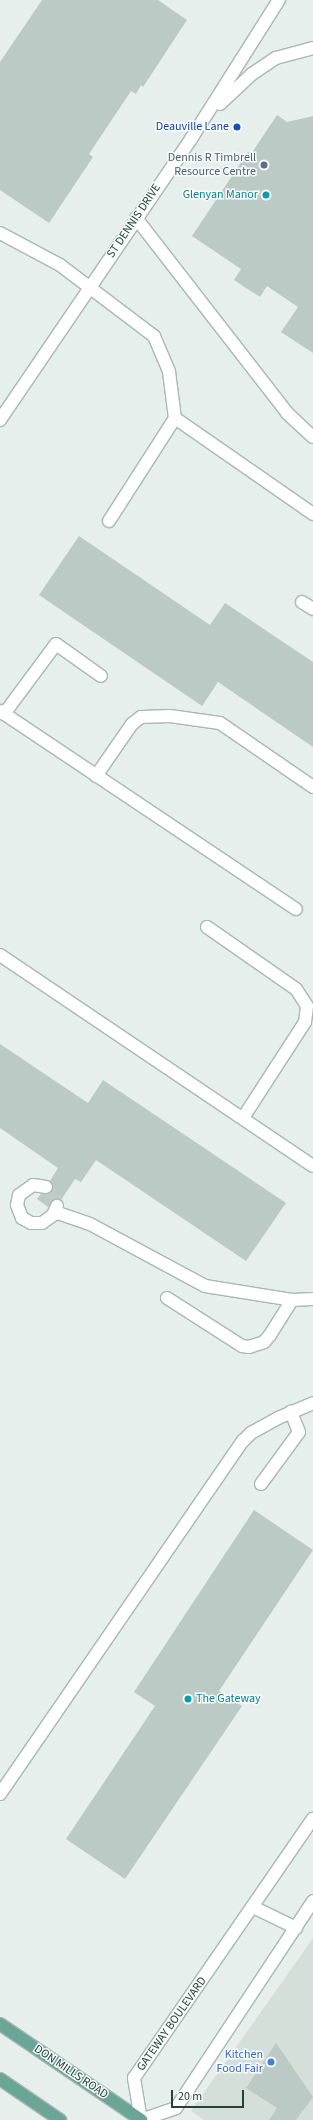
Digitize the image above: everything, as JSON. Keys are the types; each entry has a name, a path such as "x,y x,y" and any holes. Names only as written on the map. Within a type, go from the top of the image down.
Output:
{"main road":[{"name":"DON MILLS ROAD","path":"0,2024 141,2120"},
{"path":"0,2079 60,2120"}],"street":[{"name":"ST DENNIS DRIVE","path":"0,420 191,139 279,0"},
{"path":"191,139 230,93 252,74 276,58 313,48"},
{"path":"136,218 287,413 313,437"},
{"path":"0,233 60,265 154,336 170,372 175,418 109,521"},
{"path":"175,418 313,514"},
{"path":"302,602 313,609"},
{"path":"101,676 56,644 2,713 296,909"},
{"path":"96,776 132,724 141,717 170,716 220,723 313,787"},
{"path":"207,927 296,989 307,1006 306,1022 243,1118"},
{"path":"0,954 313,1166"},
{"path":"46,1187 33,1185 24,1189 17,1201 18,1212 25,1220 38,1224 48,1220 56,1209 90,1224 205,1286 292,1300 313,1299"},
{"path":"167,1298 242,1346 249,1347 264,1342 292,1300"},
{"path":"0,1794 244,1441 260,1428 291,1412 313,1403"},
{"path":"261,1484 299,1432 291,1412"},
{"name":"GATEWAY BOULEVARD","path":"141,2120 134,2078 313,1819"},
{"path":"141,2120 176,2108 313,1901"},
{"path":"252,1907 296,1928"}],"shaded area":[{"path":"313,1938 313,2120 204,2120 191,2111"}],"building":[{"path":"42,0 158,0 187,20 143,87 141,85 136,94 131,91 89,154 93,157 49,223 0,190 0,62"},
{"name":"Glenyan Manor","path":"277,115 287,122 313,116 313,353 281,332 298,307 267,286 260,297 234,280 241,269 192,236 248,152 251,154"},
{"path":"79,536 210,625 225,603 313,662 313,747 218,682 202,706 39,595"},
{"path":"0,1044 88,1103 103,1080 286,1203 246,1261 96,1160 81,1182 75,1179 61,1200 53,1200 48,1207 37,1199 41,1194 52,1191 53,1185 50,1181 58,1168 0,1128"},
{"name":"The Gateway","path":"254,1510 313,1550 219,1691 242,1706 125,1879 66,1839 155,1706 134,1692"},
{"path":"276,2043 313,2097 296,2120 269,2120 277,2108 246,2088"}],"tunnel":[{"path":"46,1187 54,1195 57,1206"}],"place":[{"name":"Deauville Lane","path":"237,127"},
{"name":"Dennis R Timbrell Resource Centre","path":"264,165"},
{"name":"Glenyan Manor","path":"266,195"},
{"name":"The Gateway","path":"188,1699"},
{"name":"Kitchen Food Fair","path":"271,2062"}]}
